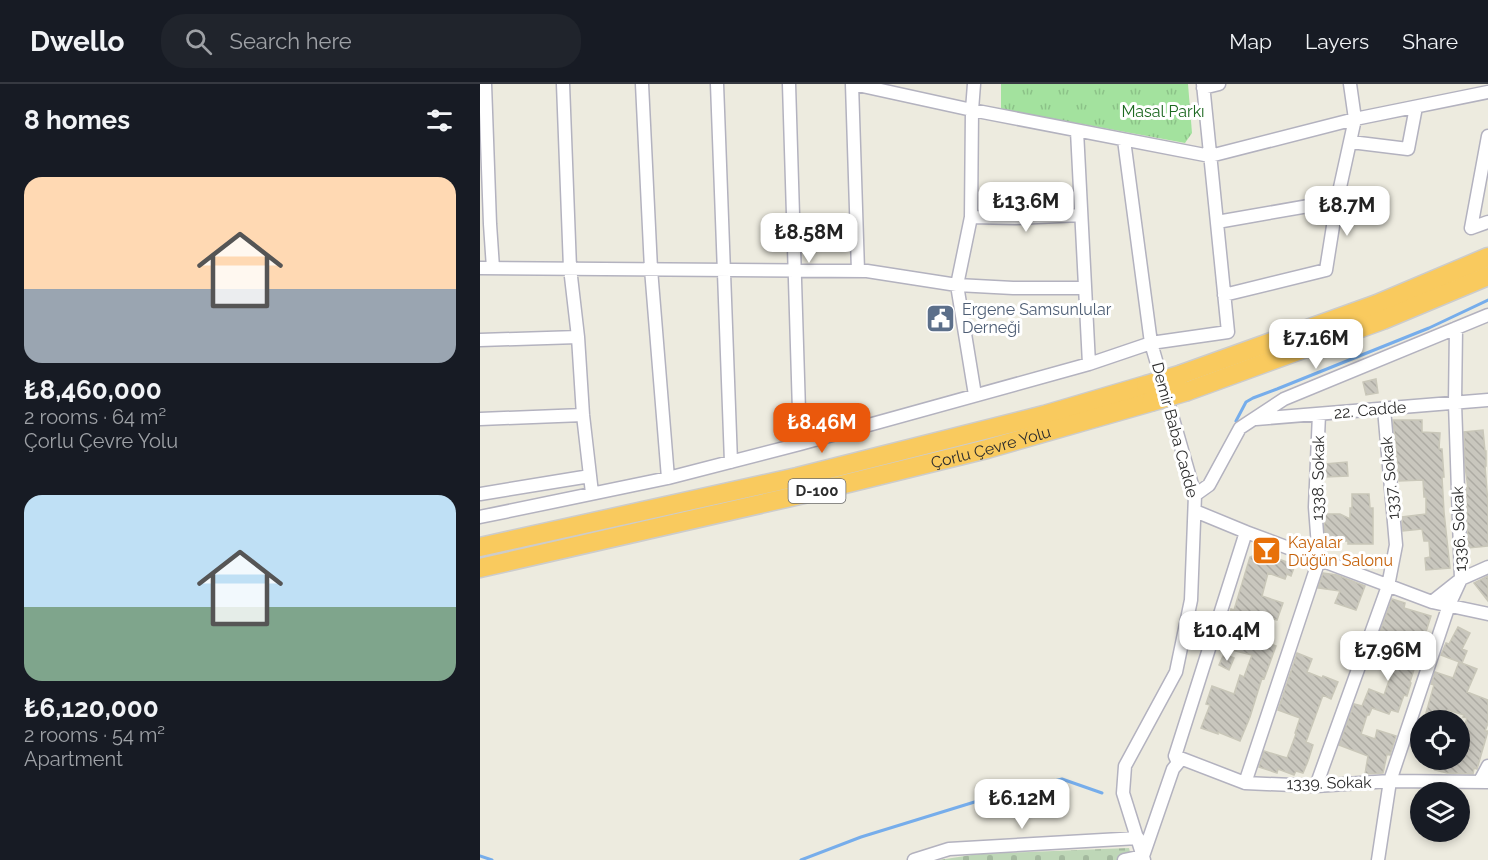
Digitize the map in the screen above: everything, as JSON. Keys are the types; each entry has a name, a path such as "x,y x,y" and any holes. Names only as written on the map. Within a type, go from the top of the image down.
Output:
{"highway":[{"name":"Çorlu Çevre Yolu","path":"1185,382 1488,257"},
{"name":"Çorlu Çevre Yolu","path":"480,568 804,494 987,448 1185,382 1373,324 1488,276"},
{"name":"Çorlu Çevre Yolu","path":"480,547 797,477 1044,415 1149,394"}],"street":[{"path":"485,84 493,268"},
{"path":"563,84 570,268 592,493"},
{"path":"642,84 651,269 668,478"},
{"path":"717,84 731,462"},
{"path":"789,84 801,444"},
{"path":"858,271 853,84 972,110 1210,156 1355,119 1488,92"},
{"path":"974,84 971,217 957,285 975,395"},
{"path":"480,517 668,478 801,444 1089,364 1151,343 1228,332 1203,86 1219,84"},
{"path":"1224,295 1326,270 1337,201 1355,119 1350,84"},
{"path":"1351,142 1408,149 1416,107"},
{"path":"1077,131 1089,364"},
{"path":"1488,136 1471,228 1488,222"},
{"name":"Demir Baba Cadde","path":"1124,140 1151,343 1195,495 1191,600 1176,672 1125,766 1123,794 1144,858"},
{"path":"1217,222 1337,201"},
{"path":"971,217 1016,218 1081,215"},
{"path":"480,268 867,271 957,285 1085,288"},
{"path":"1195,495 1209,485 1240,428 1284,399 1488,315"},
{"name":"1336. Sokak","path":"1378,860 1390,781 1449,605 1461,579 1455,403 1456,328"},
{"path":"480,340 578,337"},
{"name":"22. Cadde","path":"1252,420 1488,400"},
{"name":"1337. Sokak","path":"1316,786 1389,586 1396,545 1384,409"},
{"name":"1338. Sokak","path":"1245,783 1318,560 1315,507 1319,414"},
{"path":"480,419 583,415"},
{"path":"480,494 590,476"},
{"path":"1195,512 1432,602 1488,614"},
{"path":"1124,860 1144,858 1173,769 1178,763 1175,756 1246,532"},
{"path":"1432,602 1461,579 1488,567"},
{"name":"1339. Sokak","path":"1175,756 1245,783 1316,786 1390,781 1484,781"},
{"path":"1484,781 1488,766"},
{"path":"914,860 949,849 1137,838"}],"green space":[{"name":"Masal Parkı","path":"1001,84 1188,84 1192,133 1185,143 1001,109"},
{"path":"1129,848 1132,860 939,860 978,854"}],"building":[{"path":"1376,379 1378,393 1366,395 1363,382"},
{"path":"1393,420 1422,420 1422,432 1440,433 1439,449 1442,449 1444,512 1450,568 1426,570 1425,558 1430,557 1429,541 1424,541 1422,529 1403,531 1402,517 1426,514 1426,497 1424,497 1423,480 1399,481"},
{"path":"1483,430 1486,451 1488,546 1468,548 1466,488 1468,488 1464,432"},
{"path":"1347,462 1348,476 1325,477 1325,464"},
{"path":"1352,494 1369,494 1370,508 1373,508 1373,544 1348,544 1348,541 1338,541 1325,535 1324,514 1340,514 1350,519"},
{"path":"1269,549 1274,551 1273,557 1295,565 1291,576 1287,574 1285,579 1268,573 1262,596 1283,603 1277,620 1257,614 1252,631 1264,636 1262,641 1276,646 1240,741 1201,728 1210,705 1206,704 1212,686 1234,694 1240,675 1244,677 1252,655 1231,650 1237,627 1227,624 1231,609 1234,610 1250,557"},
{"path":"1323,573 1337,575 1365,586 1356,610 1335,603 1340,591 1318,588"},
{"path":"1488,576 1488,601 1474,583"},
{"path":"1392,599 1405,603 1404,608 1431,616 1407,696 1404,695 1398,712 1391,710 1389,714 1372,708 1367,715 1361,734 1375,739 1377,730 1396,736 1390,755 1387,754 1383,773 1365,774 1368,756 1339,745 1354,704 1362,706 1369,689 1384,695 1393,669 1373,663 1380,637 1378,637"},
{"path":"1458,627 1470,633 1462,649 1467,651 1462,663 1441,655 1446,643 1449,644"},
{"path":"1297,653 1312,659 1307,672 1338,682 1331,699 1323,695 1306,742 1313,745 1308,761 1303,773 1296,771 1294,775 1278,769 1277,773 1259,767 1264,751 1287,758 1296,734 1300,718 1278,710"},
{"path":"1224,654 1234,658 1229,670 1219,665"},
{"path":"1459,662 1477,669 1467,692 1488,700 1488,723 1485,731 1488,731 1477,769 1474,768 1473,774 1435,770 1470,770 1470,710 1427,710 1435,672 1453,678"}],"waterway":[{"path":"1236,421 1246,402 1253,398 1429,328 1488,300"},
{"path":"801,860 861,837 981,800 1062,779 1102,793"},
{"path":"480,856 492,860"}],"place":[{"name":"Ergene Samsunlular Derneği","path":"941,318"},
{"name":"Kayalar Düğün Salonu","path":"1267,551"}]}
